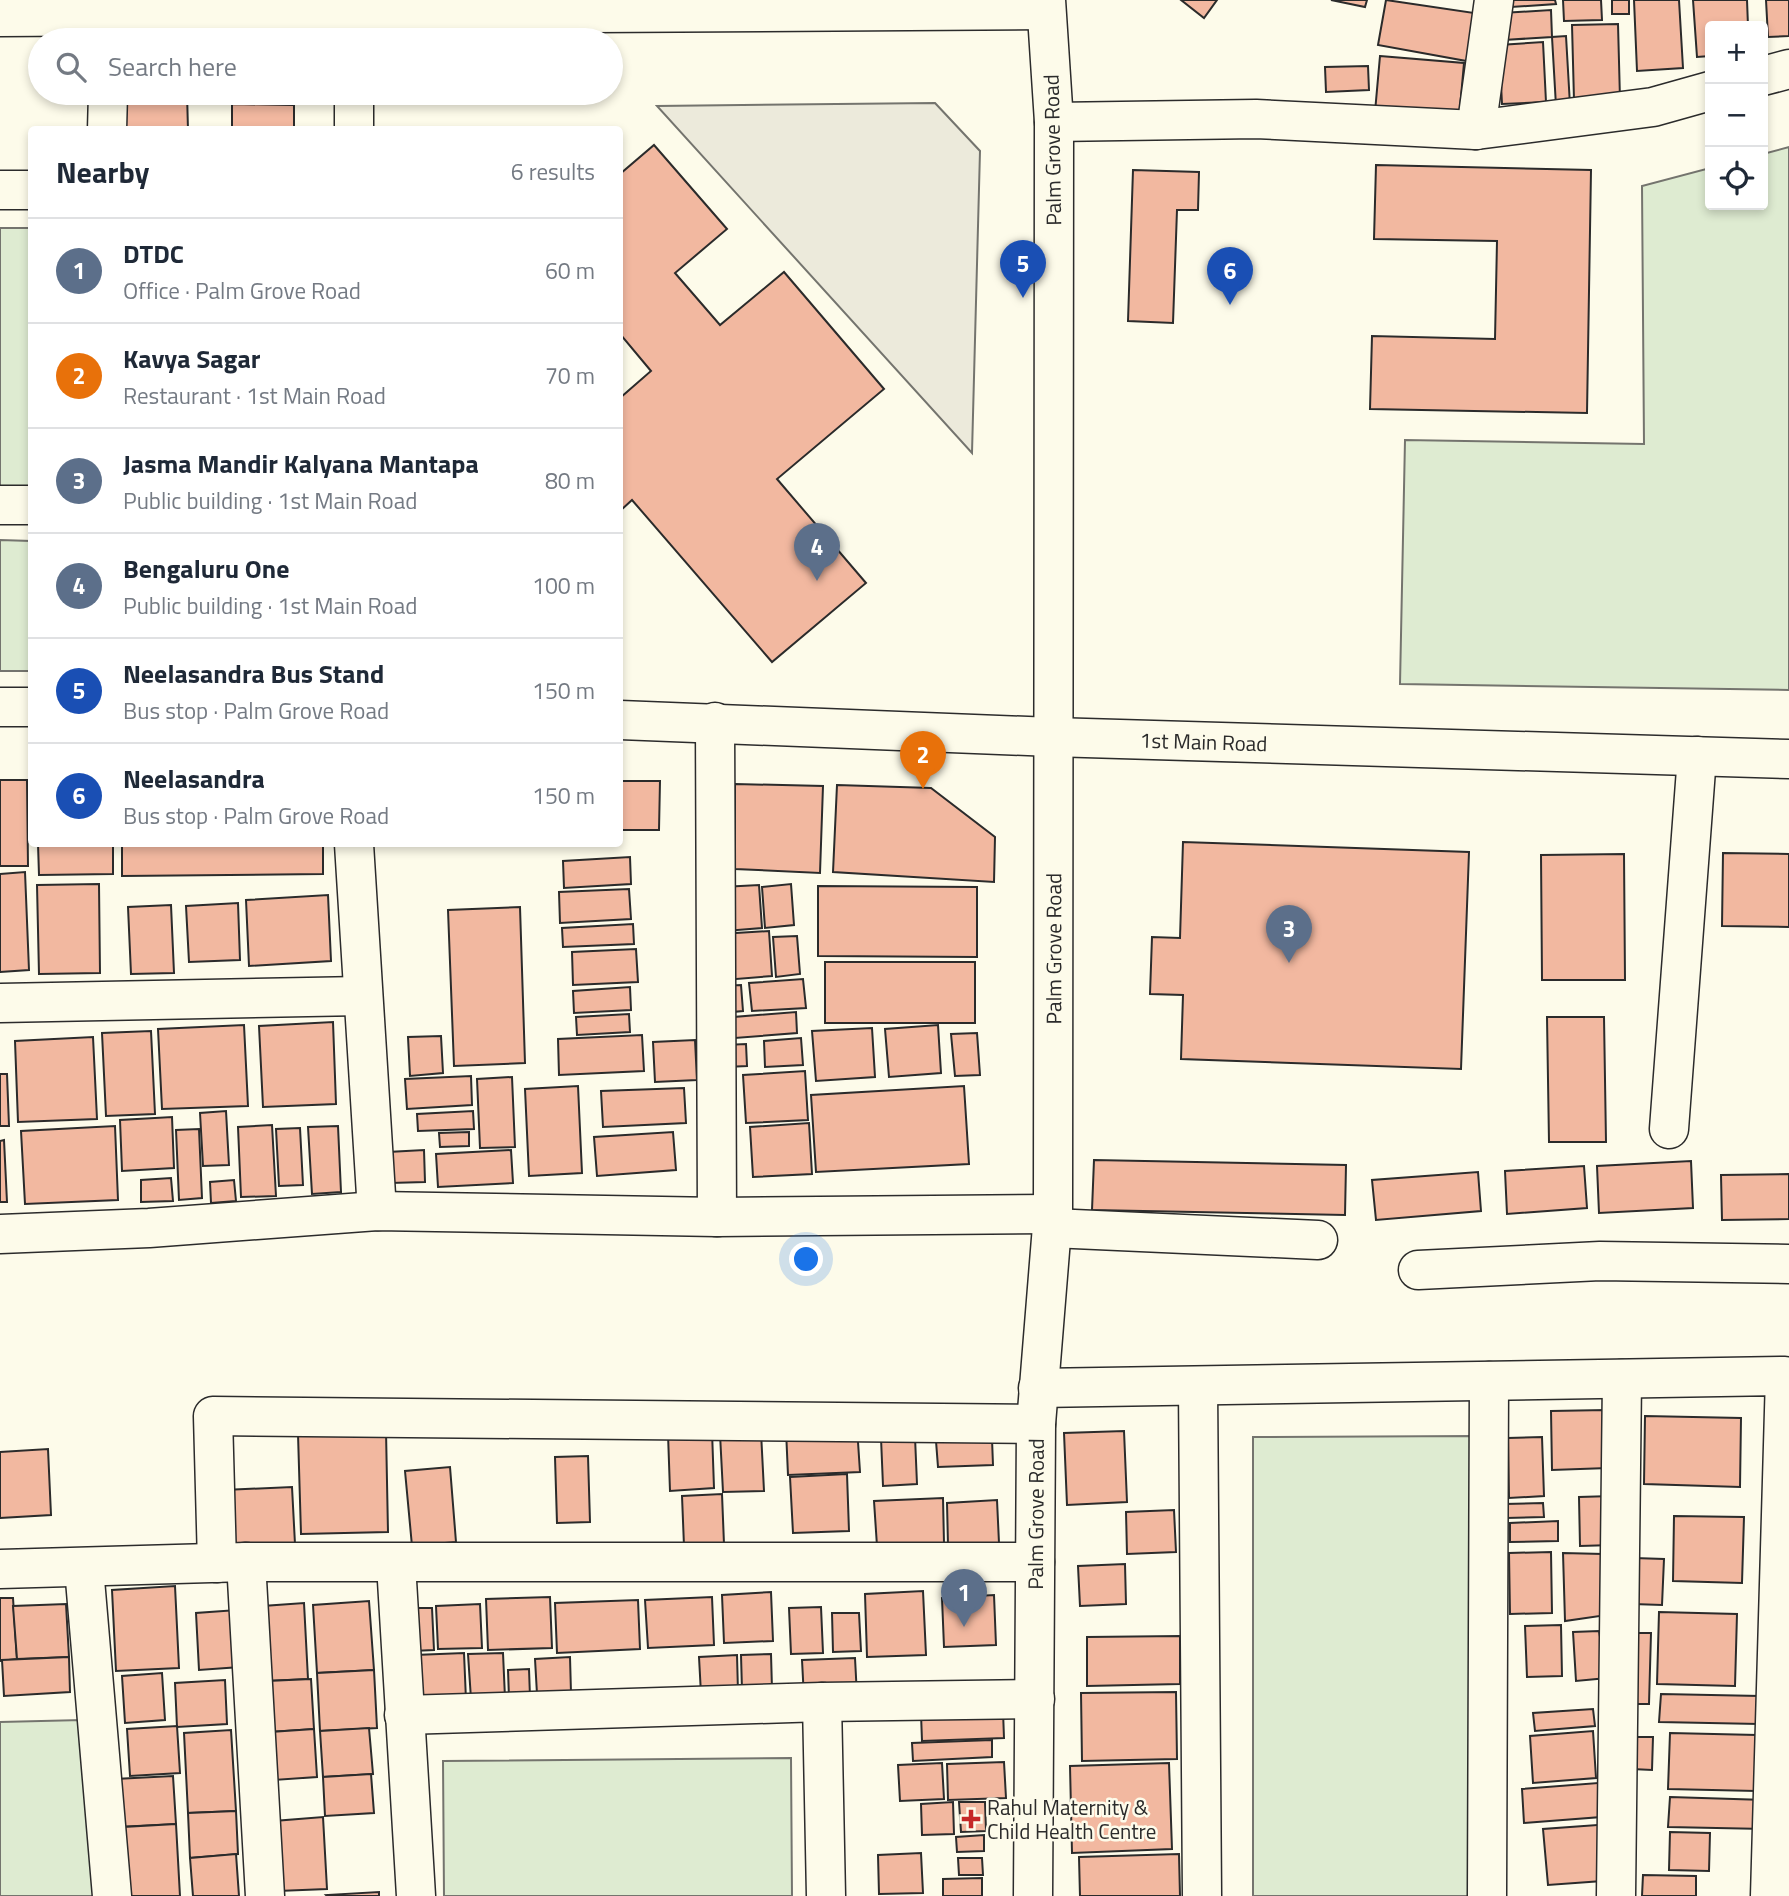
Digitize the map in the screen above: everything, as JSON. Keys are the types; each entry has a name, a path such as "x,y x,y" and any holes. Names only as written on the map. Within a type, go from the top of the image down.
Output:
{"street":[{"path":"1476,130 1494,0"},
{"path":"0,17 109,28 355,27 728,6 1046,5"},
{"name":"Palm Grove Road","path":"1033,1896 1037,1406 1053,1221 1054,122 1046,5"},
{"path":"1768,75 1789,69"},
{"path":"1054,122 1256,119 1476,130 1653,107 1705,92"},
{"path":"107,105 107,126"},
{"path":"354,105 354,126"},
{"path":"0,190 28,190"},
{"path":"0,505 28,505"},
{"path":"0,707 28,707"},
{"name":"1st Main Road","path":"623,720 1052,737 1789,759"},
{"path":"715,722 717,1217"},
{"path":"1669,1129 1697,756"},
{"path":"354,847 377,1211"},
{"path":"0,1003 362,996"},
{"path":"0,1234 149,1228 377,1211 1053,1221 1318,1240"},
{"path":"1418,1269 1600,1261 1789,1264"},
{"path":"265,1896 232,1563 213,1416 1037,1406 1198,1386 1785,1376 1770,1896"},
{"path":"1616,1896 1622,1379"},
{"path":"1487,1896 1489,1381"},
{"path":"1198,1386 1202,1896"},
{"path":"0,1569 232,1563 1035,1562"},
{"path":"396,1564 416,1896"},
{"path":"84,1567 112,1896"},
{"path":"404,1715 822,1702 1035,1699"},
{"path":"822,1702 826,1896"}],"green space":[{"path":"1789,147 1789,690 1400,684 1405,440 1644,444 1642,186 1705,169 1705,210 1768,210 1768,153"},
{"path":"0,228 28,228 28,494 0,493"},
{"path":"0,540 28,541 28,671 0,671"},
{"path":"1472,1436 1472,1896 1253,1896 1253,1437"},
{"path":"82,1720 97,1896 0,1896 0,1722"},
{"path":"791,1758 792,1896 444,1896 443,1761"}],"shaded area":[{"path":"935,103 980,151 972,453 657,106"}],"building":[{"path":"1181,0 1217,0 1204,18"},
{"path":"1331,0 1367,0 1365,7"},
{"path":"1386,0 1481,14 1472,62 1378,45"},
{"path":"1510,0 1555,0 1556,4 1511,7"},
{"path":"1563,0 1601,0 1602,20 1564,21"},
{"path":"1612,0 1629,0 1629,14 1612,14"},
{"path":"1634,0 1679,0 1683,68 1637,71"},
{"path":"1693,0 1747,0 1748,21 1705,21 1705,56 1697,57"},
{"path":"1766,0 1789,0 1789,36 1768,37"},
{"path":"1551,10 1552,37 1504,40 1502,13"},
{"path":"1618,24 1620,99 1574,100 1572,25"},
{"path":"1566,36 1570,105 1556,106 1552,37"},
{"path":"1543,42 1546,102 1502,104 1499,45"},
{"path":"1380,56 1464,63 1459,119 1375,112"},
{"path":"1368,66 1369,90 1326,92 1325,67"},
{"path":"121,105 187,105 188,126 122,126"},
{"path":"232,105 294,105 294,126 232,126"},
{"path":"654,145 727,229 675,273 720,325 784,272 884,389 777,479 866,583 772,662 632,500 623,508 623,395 651,371 623,338 623,171"},
{"path":"1376,165 1591,170 1587,413 1370,409 1372,336 1495,339 1497,241 1374,239"},
{"path":"1133,170 1199,172 1198,210 1177,210 1173,323 1128,321"},
{"path":"0,780 27,780 28,866 0,866"},
{"path":"623,781 660,781 659,830 623,830"},
{"path":"735,784 823,786 820,873 735,869"},
{"path":"837,785 931,788 995,837 994,882 833,872"},
{"path":"1183,842 1469,852 1461,1069 1181,1059 1183,995 1150,994 1152,937 1180,938"},
{"path":"38,847 113,847 113,874 39,875"},
{"path":"122,847 323,847 323,874 122,876"},
{"path":"1723,853 1789,854 1789,927 1722,926"},
{"path":"1624,854 1625,980 1542,980 1541,855"},
{"path":"630,857 631,884 564,888 563,861"},
{"path":"25,872 29,970 0,972 0,874"},
{"path":"99,884 100,973 39,974 37,885"},
{"path":"791,884 794,925 765,928 762,887"},
{"path":"759,885 762,928 725,931 722,887"},
{"path":"818,886 977,887 977,957 818,956"},
{"path":"629,889 631,919 560,923 559,892"},
{"path":"328,895 331,961 249,966 246,900"},
{"path":"238,903 240,960 189,962 186,906"},
{"path":"171,905 174,973 131,974 128,907"},
{"path":"520,907 525,1063 454,1066 448,910"},
{"path":"633,924 634,944 563,947 562,928"},
{"path":"769,931 772,976 724,980 720,934"},
{"path":"797,936 800,974 776,977 773,937"},
{"path":"636,949 638,982 573,985 572,952"},
{"path":"825,962 975,962 975,1023 825,1023"},
{"path":"803,979 806,1008 752,1011 749,983"},
{"path":"741,985 743,1011 722,1013 721,986"},
{"path":"630,987 631,1010 574,1013 573,991"},
{"path":"796,1012 797,1033 722,1039 721,1018"},
{"path":"629,1014 630,1032 577,1035 576,1017"},
{"path":"1547,1017 1604,1017 1606,1142 1549,1142"},
{"path":"333,1022 336,1104 263,1107 259,1026"},
{"path":"244,1025 248,1106 162,1109 158,1029"},
{"path":"938,1025 941,1073 889,1077 885,1029"},
{"path":"872,1028 875,1077 816,1081 812,1031"},
{"path":"151,1031 155,1114 106,1116 102,1033"},
{"path":"977,1033 980,1075 955,1076 951,1034"},
{"path":"642,1035 644,1071 559,1075 558,1039"},
{"path":"441,1036 443,1073 410,1076 408,1037"},
{"path":"93,1037 97,1119 18,1122 15,1041"},
{"path":"801,1038 803,1065 765,1067 764,1041"},
{"path":"695,1040 697,1080 655,1082 653,1042"},
{"path":"746,1044 747,1066 726,1067 725,1045"},
{"path":"805,1071 808,1120 746,1123 743,1075"},
{"path":"0,1074 7,1074 9,1126 0,1126"},
{"path":"471,1076 472,1105 407,1109 405,1079"},
{"path":"512,1077 515,1147 480,1148 477,1079"},
{"path":"578,1086 582,1173 529,1176 525,1089"},
{"path":"964,1086 969,1164 816,1172 811,1095"},
{"path":"684,1088 686,1123 603,1127 601,1091"},
{"path":"226,1111 229,1165 203,1166 200,1113"},
{"path":"473,1111 474,1129 418,1131 417,1114"},
{"path":"172,1117 174,1168 122,1171 120,1120"},
{"path":"809,1123 812,1174 753,1177 750,1127"},
{"path":"272,1125 276,1196 241,1197 238,1127"},
{"path":"115,1126 118,1200 25,1204 21,1131"},
{"path":"338,1126 341,1192 312,1194 308,1127"},
{"path":"300,1128 303,1185 279,1186 276,1129"},
{"path":"199,1129 202,1198 179,1200 176,1130"},
{"path":"469,1132 469,1146 440,1147 439,1133"},
{"path":"673,1132 676,1170 597,1176 594,1137"},
{"path":"4,1140 7,1202 0,1202 0,1141"},
{"path":"424,1150 425,1182 390,1183 388,1152"},
{"path":"511,1150 513,1183 438,1187 436,1154"},
{"path":"1094,1160 1346,1165 1345,1215 1092,1210"},
{"path":"1691,1161 1693,1208 1599,1213 1597,1166"},
{"path":"1584,1166 1587,1208 1507,1214 1505,1171"},
{"path":"1478,1172 1481,1211 1376,1220 1372,1180"},
{"path":"1789,1174 1789,1219 1722,1220 1721,1175"},
{"path":"171,1178 173,1201 141,1202 141,1180"},
{"path":"234,1180 236,1201 211,1203 210,1182"},
{"path":"1606,1410 1608,1468 1552,1470 1551,1411"},
{"path":"1645,1416 1741,1418 1740,1487 1644,1484"},
{"path":"857,1427 860,1472 788,1475 786,1430"},
{"path":"386,1431 388,1532 301,1534 298,1434"},
{"path":"712,1431 714,1488 670,1491 668,1434"},
{"path":"1124,1431 1127,1502 1067,1505 1064,1433"},
{"path":"761,1432 764,1491 723,1492 720,1434"},
{"path":"915,1437 917,1484 883,1486 881,1438"},
{"path":"1542,1437 1544,1496 1509,1498 1508,1438"},
{"path":"992,1439 993,1465 938,1467 936,1441"},
{"path":"48,1449 51,1515 0,1518 0,1452"},
{"path":"588,1456 590,1522 557,1523 555,1457"},
{"path":"450,1467 456,1542 412,1546 405,1471"},
{"path":"847,1474 849,1531 793,1533 790,1477"},
{"path":"292,1487 295,1544 226,1547 224,1490"},
{"path":"722,1494 724,1544 684,1546 682,1496"},
{"path":"1612,1496 1613,1545 1580,1546 1579,1497"},
{"path":"943,1498 944,1543 877,1546 874,1501"},
{"path":"997,1500 999,1543 948,1545 947,1503"},
{"path":"1543,1503 1544,1517 1506,1518 1505,1504"},
{"path":"1174,1510 1176,1552 1127,1554 1126,1512"},
{"path":"1674,1516 1744,1517 1742,1583 1673,1581"},
{"path":"1558,1521 1558,1541 1510,1542 1510,1523"},
{"path":"1551,1552 1552,1613 1510,1614 1509,1553"},
{"path":"1563,1553 1603,1554 1607,1615 1565,1621"},
{"path":"1634,1558 1664,1559 1662,1605 1633,1604"},
{"path":"1125,1564 1126,1604 1080,1606 1078,1566"},
{"path":"175,1586 179,1668 116,1671 112,1590"},
{"path":"923,1591 926,1655 867,1657 865,1594"},
{"path":"771,1592 773,1641 724,1643 722,1595"},
{"path":"994,1595 996,1645 944,1647 942,1598"},
{"path":"550,1597 552,1648 488,1650 486,1599"},
{"path":"712,1597 714,1645 648,1648 645,1600"},
{"path":"0,1598 13,1598 17,1659 0,1661"},
{"path":"638,1600 640,1649 557,1653 555,1603"},
{"path":"369,1601 374,1670 317,1673 313,1605"},
{"path":"304,1603 308,1679 267,1681 263,1606"},
{"path":"66,1604 69,1657 17,1659 13,1606"},
{"path":"480,1604 482,1648 438,1649 436,1606"},
{"path":"821,1607 823,1653 791,1654 789,1608"},
{"path":"411,1608 432,1608 434,1650 412,1651"},
{"path":"237,1610 240,1667 199,1670 196,1613"},
{"path":"1659,1612 1737,1614 1735,1686 1657,1684"},
{"path":"832,1613 859,1613 861,1651 833,1652"},
{"path":"1561,1625 1562,1676 1527,1677 1525,1626"},
{"path":"1599,1631 1607,1678 1576,1681 1573,1632"},
{"path":"1634,1633 1651,1633 1649,1704 1632,1704"},
{"path":"1180,1636 1180,1684 1087,1686 1087,1637"},
{"path":"464,1653 466,1700 418,1702 415,1655"},
{"path":"503,1653 505,1698 471,1699 468,1654"},
{"path":"771,1654 772,1689 742,1690 741,1655"},
{"path":"737,1655 738,1692 701,1694 699,1657"},
{"path":"69,1657 70,1692 4,1696 2,1660"},
{"path":"570,1657 571,1693 537,1694 535,1659"},
{"path":"855,1658 857,1696 804,1698 802,1660"},
{"path":"529,1669 530,1697 509,1698 508,1670"},
{"path":"374,1670 377,1728 320,1731 317,1673"},
{"path":"162,1673 165,1720 125,1723 122,1676"},
{"path":"311,1679 314,1729 270,1732 267,1681"},
{"path":"225,1680 227,1724 177,1727 175,1683"},
{"path":"1176,1692 1177,1759 1082,1761 1081,1693"},
{"path":"1661,1694 1760,1696 1759,1724 1659,1722"},
{"path":"1593,1709 1595,1726 1535,1731 1533,1713"},
{"path":"1003,1711 1004,1738 922,1741 921,1714"},
{"path":"177,1726 180,1773 130,1776 127,1729"},
{"path":"369,1728 373,1774 323,1777 320,1731"},
{"path":"314,1729 317,1777 274,1780 270,1732"},
{"path":"231,1730 236,1811 188,1813 184,1733"},
{"path":"1593,1731 1596,1778 1533,1783 1530,1736"},
{"path":"1670,1733 1757,1735 1756,1791 1668,1789"},
{"path":"1633,1737 1653,1737 1652,1770 1632,1769"},
{"path":"992,1740 992,1757 913,1761 912,1743"},
{"path":"1004,1762 1006,1798 948,1800 947,1764"},
{"path":"942,1763 944,1799 900,1801 898,1765"},
{"path":"1169,1763 1172,1849 1072,1853 1070,1766"},
{"path":"371,1774 374,1813 325,1816 323,1777"},
{"path":"173,1776 176,1824 118,1827 115,1779"},
{"path":"1611,1782 1614,1816 1524,1823 1522,1789"},
{"path":"1670,1797 1765,1800 1765,1829 1668,1827"},
{"path":"953,1802 954,1834 922,1835 921,1804"},
{"path":"959,1802 985,1802 986,1831 961,1832"},
{"path":"236,1811 238,1854 190,1858 188,1813"},
{"path":"323,1817 327,1889 278,1891 274,1821"},
{"path":"176,1824 180,1896 128,1896 123,1827"},
{"path":"1611,1824 1616,1880 1548,1885 1543,1829"},
{"path":"1670,1832 1710,1833 1709,1871 1669,1870"},
{"path":"984,1835 984,1851 957,1852 956,1837"},
{"path":"921,1853 923,1893 879,1894 878,1855"},
{"path":"236,1854 239,1896 193,1896 190,1858"},
{"path":"1179,1854 1180,1896 1080,1896 1079,1857"},
{"path":"958,1858 982,1858 983,1875 959,1875"},
{"path":"1643,1875 1696,1876 1696,1896 1642,1896"},
{"path":"982,1878 982,1896 943,1896 943,1879"},
{"path":"379,1892 379,1896 326,1895"}],"place":[{"name":"Neelasandra Bus Stand","path":"1023,298"},
{"name":"Neelasandra","path":"1230,305"},
{"name":"Bengaluru One","path":"817,581"},
{"name":"Kavya Sagar","path":"923,789"},
{"name":"Jasma Mandir Kalyana Mantapa","path":"1289,963"},
{"name":"DTDC","path":"964,1627"},
{"name":"Rahul Maternity & Child Health Centre","path":"971,1819"}]}
